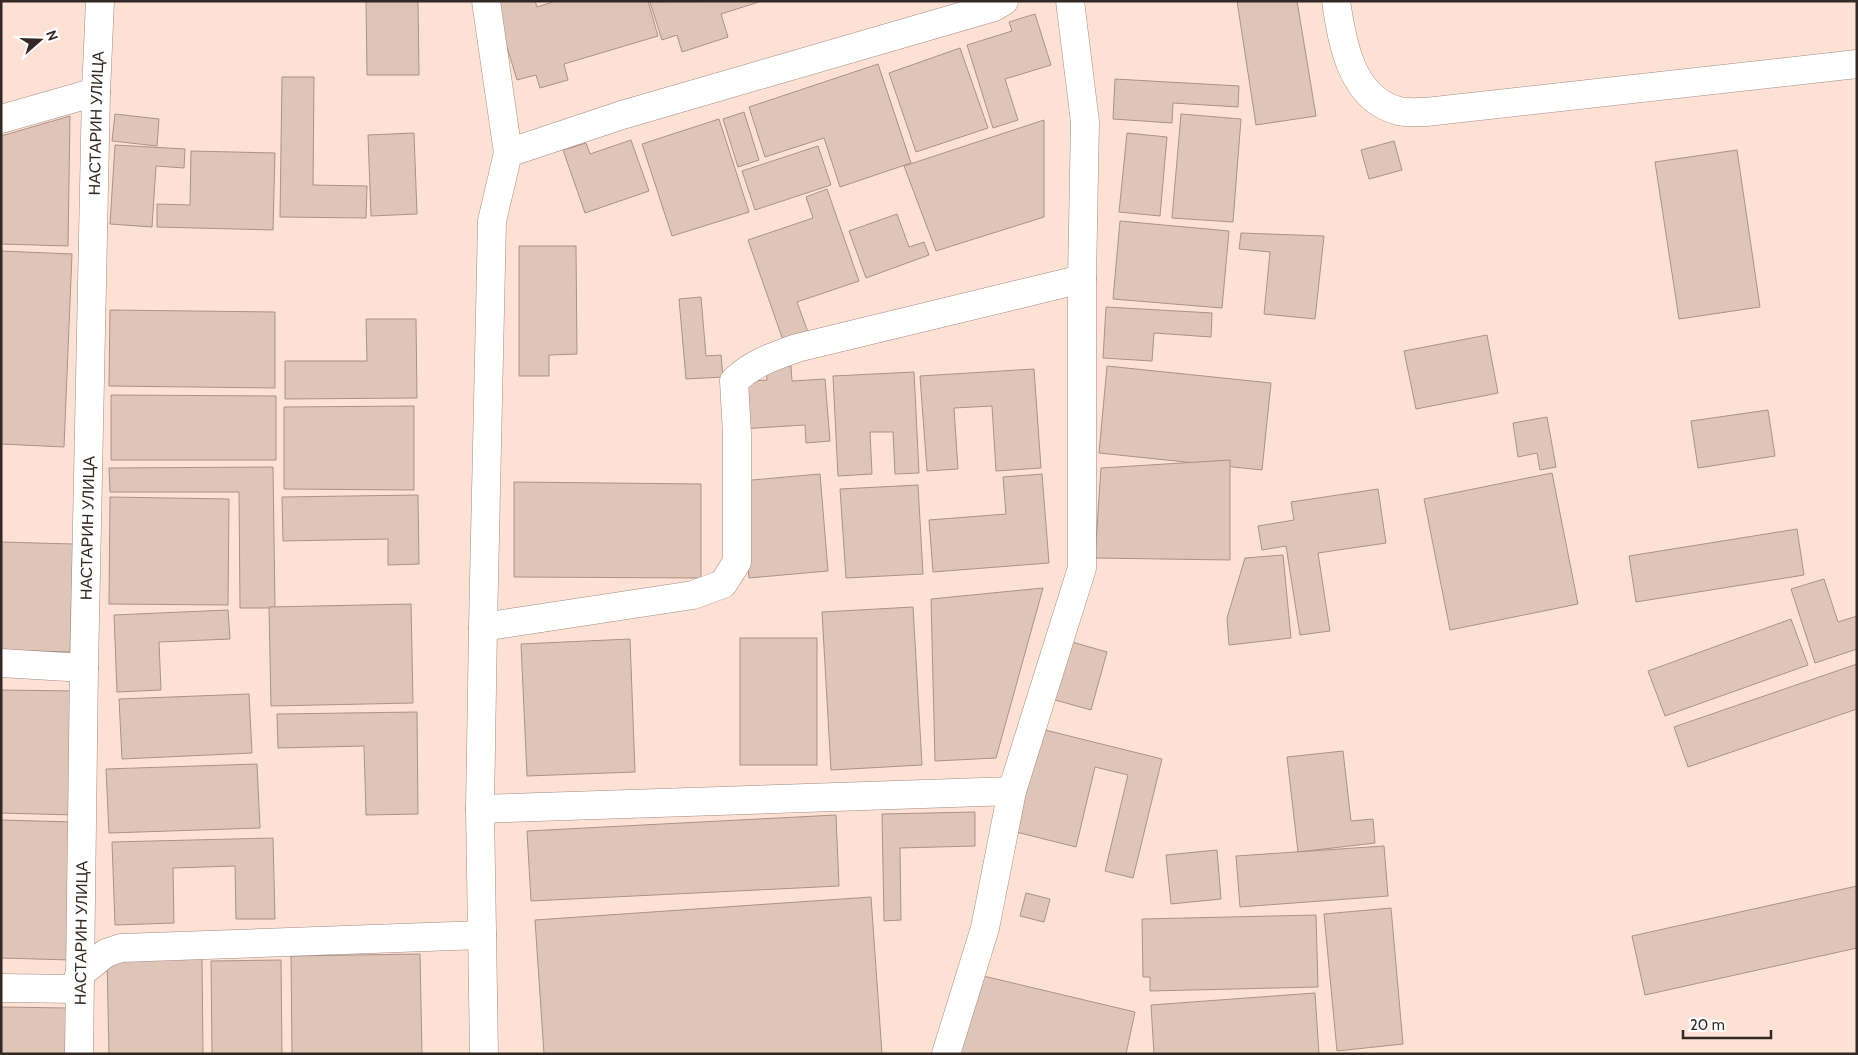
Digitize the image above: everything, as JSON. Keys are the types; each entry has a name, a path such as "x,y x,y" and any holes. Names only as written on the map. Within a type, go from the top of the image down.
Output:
{"street":[{"name":"НАСТАРИН УЛИЦА","path":"79,1054 84,668 96,92 100,1"},
{"path":"484,1054 480,809 482,627 492,221 508,154 486,1"},
{"path":"508,154 622,115 994,7 1004,1"},
{"path":"946,1054 985,928 1012,791 1082,568 1082,278 1085,122 1070,1"},
{"path":"1336,1 1341,34 1349,64 1362,84 1378,102 1400,111 1426,112 1857,64"},
{"path":"1,119 96,92"},
{"path":"482,627 693,595 723,584 737,562 737,434 734,382 747,369 763,360 797,348 1082,278"},
{"path":"1,663 84,668"},
{"path":"480,809 1012,791"},
{"path":"1,988 79,982 106,953 121,948 482,935"}],"building":[{"path":"366,1 418,1 419,75 367,75"},
{"path":"493,1 535,1 537,7 556,1 648,1 658,36 564,64 568,80 540,88 536,75 517,80"},
{"path":"762,1 721,14 728,37 682,52 677,35 662,40 650,2"},
{"path":"1237,1 1297,1 1316,116 1256,125"},
{"path":"1035,14 1051,65 1005,79 1018,120 993,128 967,45 1012,31 1009,22"},
{"path":"960,48 988,128 916,152 889,73"},
{"path":"878,64 911,163 840,187 824,138 765,157 749,107"},
{"path":"282,77 314,77 313,185 367,186 366,218 280,217"},
{"path":"1115,79 1239,86 1238,107 1173,103 1172,123 1113,119"},
{"path":"744,112 759,160 738,167 723,119"},
{"path":"115,114 159,119 157,146 112,141"},
{"path":"1181,114 1241,119 1233,222 1172,218"},
{"path":"70,116 68,246 1,244 1,136"},
{"path":"719,119 749,212 672,236 642,144"},
{"path":"1044,120 1044,217 936,251 904,166"},
{"path":"414,133 417,214 371,216 368,135"},
{"path":"1127,133 1167,137 1160,216 1119,212"},
{"path":"631,140 649,191 585,213 563,150 586,143 590,154"},
{"path":"1394,141 1402,170 1369,179 1361,150"},
{"path":"115,145 185,149 184,168 156,166 152,227 110,224"},
{"path":"818,146 831,185 755,210 742,171"},
{"path":"1737,150 1760,307 1679,319 1655,162"},
{"path":"191,151 275,153 273,230 157,227 157,204 190,205"},
{"path":"827,189 859,281 797,302 809,335 784,343 748,240 813,218 806,197"},
{"path":"897,214 909,247 924,242 929,255 866,278 849,231"},
{"path":"1120,221 1229,231 1222,308 1113,299"},
{"path":"1241,233 1324,236 1315,319 1264,314 1270,252 1239,249"},
{"path":"519,246 576,246 577,354 549,355 549,376 519,376"},
{"path":"1,251 72,254 64,447 1,444"},
{"path":"701,297 706,356 721,355 723,377 686,379 679,299"},
{"path":"1106,307 1212,313 1211,337 1154,333 1152,361 1103,358"},
{"path":"110,310 275,312 275,388 109,386"},
{"path":"366,319 416,319 417,398 285,399 285,361 367,361"},
{"path":"1487,335 1498,393 1416,409 1404,351"},
{"path":"791,366 792,381 825,379 830,441 806,443 805,425 740,429 737,382 767,380 766,368"},
{"path":"1107,366 1271,383 1262,470 1099,453"},
{"path":"1034,369 1041,468 996,471 992,406 954,408 958,469 927,471 920,376"},
{"path":"914,372 919,473 895,474 893,432 870,432 872,474 838,476 833,376"},
{"path":"111,395 276,396 276,460 111,460"},
{"path":"414,406 414,490 284,489 284,407"},
{"path":"1768,410 1775,456 1698,468 1691,421"},
{"path":"1547,417 1556,467 1540,470 1537,453 1518,457 1513,423"},
{"path":"1230,460 1230,560 1095,558 1101,468"},
{"path":"273,467 275,608 240,608 239,492 110,492 109,468"},
{"path":"1552,473 1578,604 1450,630 1424,499"},
{"path":"820,474 828,571 749,578 741,481"},
{"path":"1042,474 1049,563 933,572 929,520 1006,514 1003,477"},
{"path":"514,482 701,484 701,578 514,577"},
{"path":"918,485 923,574 846,578 840,489"},
{"path":"1378,489 1386,543 1318,553 1330,631 1300,635 1286,546 1262,550 1258,526 1294,520 1291,502"},
{"path":"418,495 419,564 388,565 388,539 283,541 282,497"},
{"path":"110,497 229,499 228,605 109,604"},
{"path":"1797,529 1804,575 1636,602 1629,556"},
{"path":"1,542 73,544 70,652 1,650"},
{"path":"1283,555 1291,638 1229,645 1227,618 1245,558"},
{"path":"1824,579 1838,622 1857,616 1857,649 1815,663 1791,589"},
{"path":"1043,588 996,758 935,761 931,599"},
{"path":"411,604 413,703 271,706 269,607"},
{"path":"913,607 922,765 831,770 822,612"},
{"path":"228,610 230,639 159,642 161,690 117,692 114,615"},
{"path":"1791,619 1808,665 1665,716 1648,671"},
{"path":"740,638 817,638 817,765 740,765"},
{"path":"630,639 635,772 527,776 521,644"},
{"path":"1065,640 1107,652 1091,710 1048,698"},
{"path":"1857,664 1857,709 1688,767 1674,727"},
{"path":"1,690 76,691 74,815 1,813"},
{"path":"249,694 252,753 122,759 119,699"},
{"path":"417,712 418,814 366,815 364,746 278,748 277,714"},
{"path":"1041,729 1162,759 1133,878 1105,871 1128,775 1095,767 1076,847 1016,832"},
{"path":"1343,751 1351,821 1373,819 1375,843 1298,852 1287,757"},
{"path":"257,764 260,828 109,833 106,769"},
{"path":"975,812 975,846 900,848 901,920 884,921 882,814"},
{"path":"836,815 839,886 531,901 527,831"},
{"path":"1,820 73,822 70,960 1,958"},
{"path":"273,838 275,919 236,919 235,866 173,868 174,923 115,925 112,842"},
{"path":"1384,846 1388,896 1240,907 1236,856"},
{"path":"1217,850 1221,899 1171,904 1166,855"},
{"path":"1857,886 1857,948 1645,995 1632,936"},
{"path":"1026,893 1050,899 1044,922 1020,916"},
{"path":"871,897 882,1054 544,1054 535,920"},
{"path":"1391,908 1403,1044 1337,1051 1324,914"},
{"path":"1316,915 1318,987 1150,991 1150,977 1143,977 1142,919"},
{"path":"420,954 422,1054 292,1054 291,956"},
{"path":"202,958 203,1054 109,1054 107,959"},
{"path":"281,960 282,1054 212,1054 211,961"},
{"path":"975,974 1135,1012 1126,1054 957,1054"},
{"path":"1315,993 1319,1054 1154,1054 1151,1005"},
{"path":"1,1007 67,1008 66,1054 1,1054"}]}
